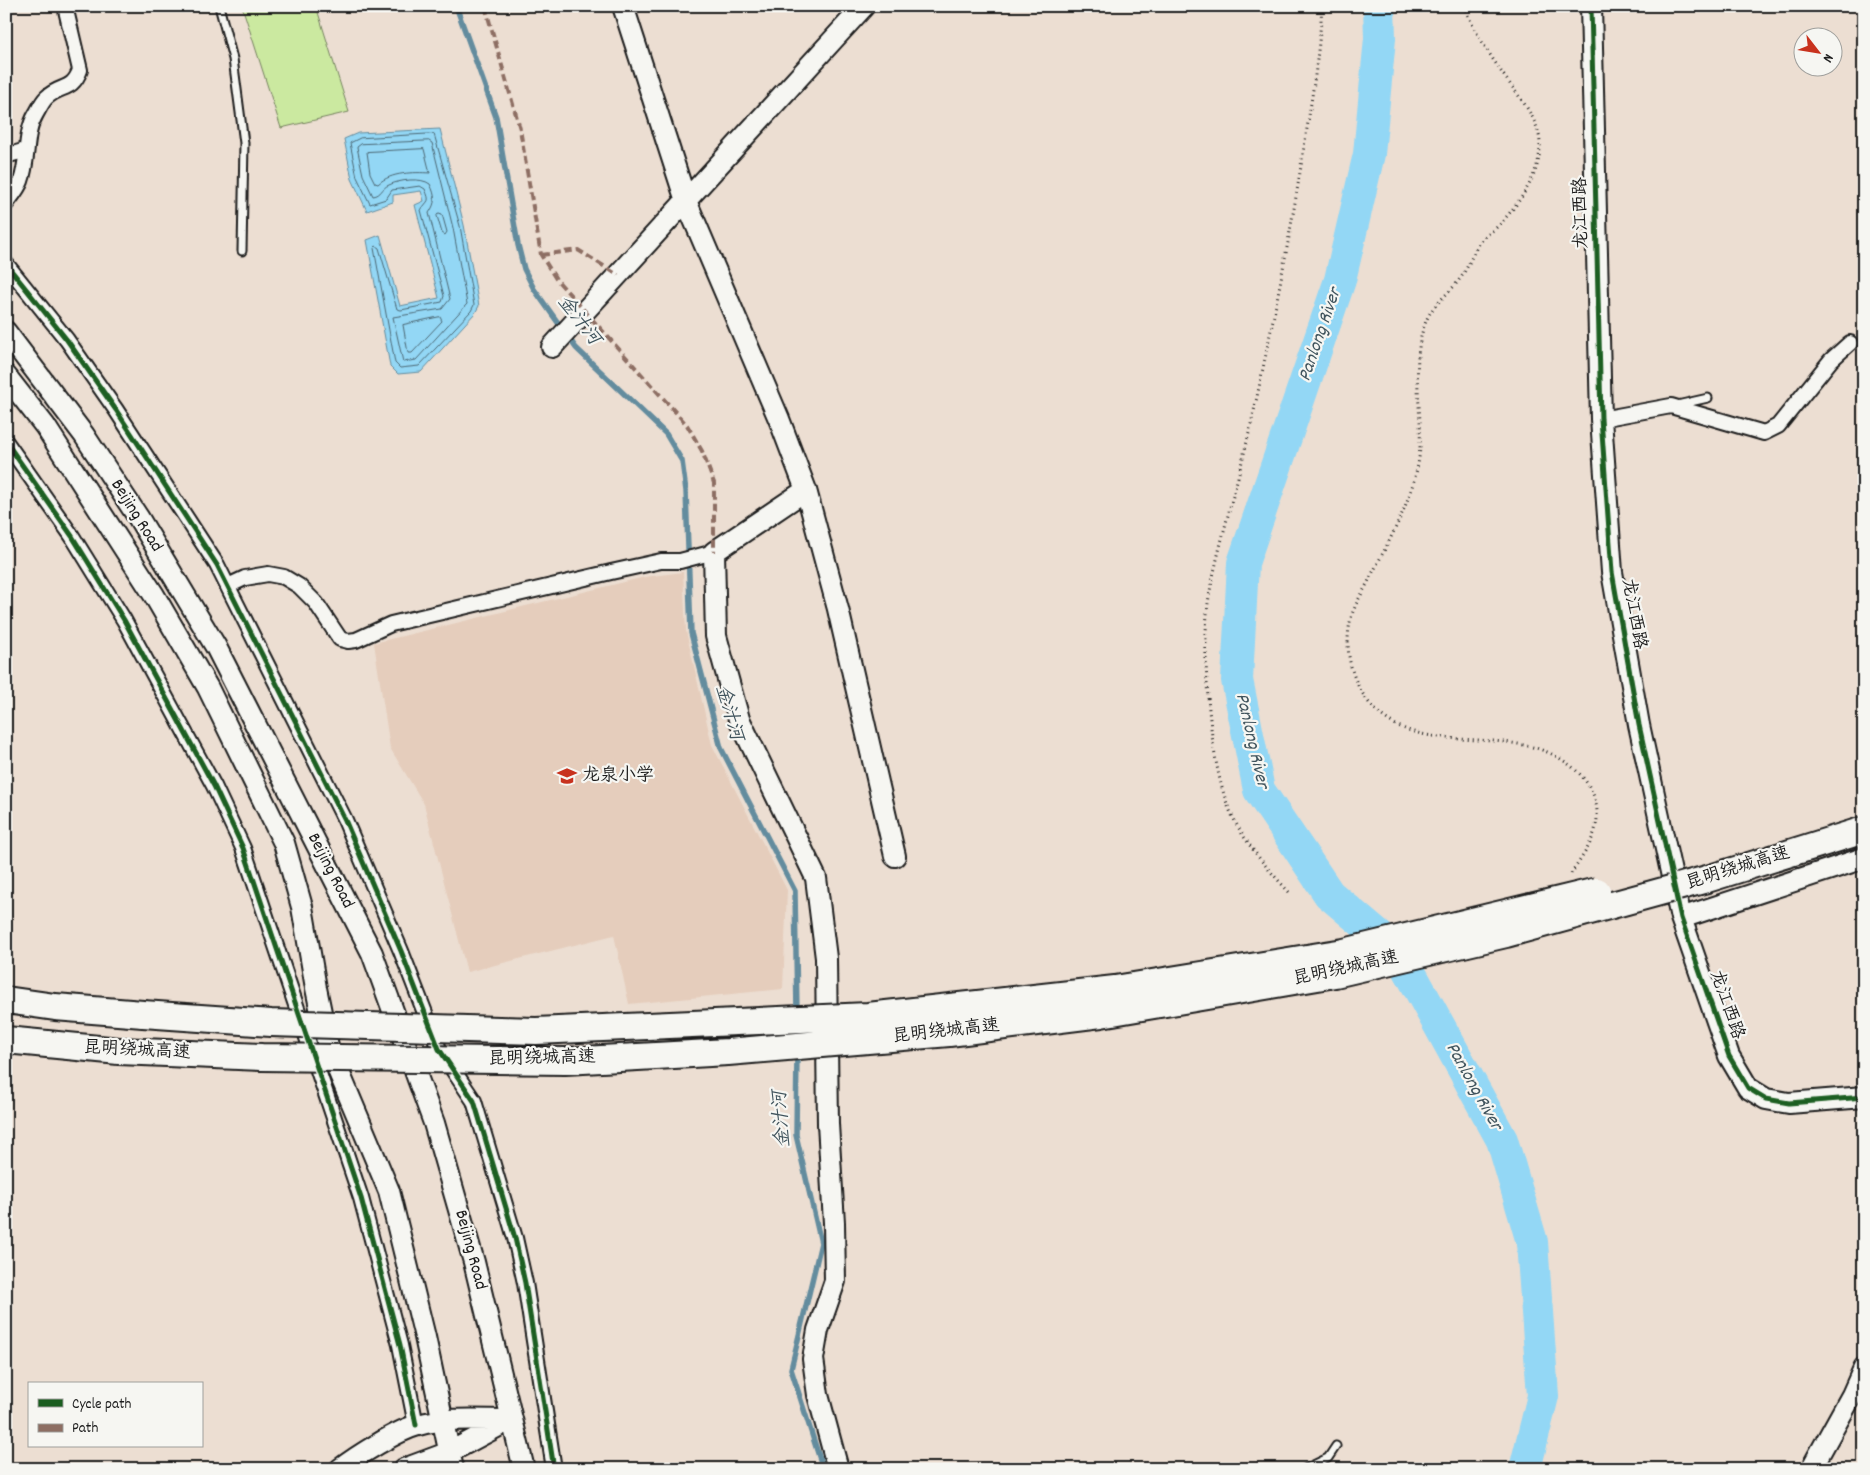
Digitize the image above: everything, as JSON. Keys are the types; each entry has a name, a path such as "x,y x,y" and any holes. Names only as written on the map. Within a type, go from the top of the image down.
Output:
{"highway":[{"name":"昆明绕城高速","path":"7,1000 144,1014 271,1023 536,1031 868,1016 1115,989 1344,952 1590,893 1800,837 1864,812"},
{"name":"昆明绕城高速","path":"6,1040 111,1051 262,1057 565,1061 728,1052 958,1032 1101,1014 1335,974 1506,934 1621,903 1707,879 1864,830"},
{"path":"6,1056 111,1051"}],"street":[{"path":"6,204 21,182 34,116 45,98 54,92 70,86 77,79 80,70 65,6"},
{"path":"623,6 686,201 779,419 806,490 838,609 895,856"},
{"path":"552,347 864,6"},
{"name":"龙江西路","path":"1591,6 1601,419 1612,572 1639,725 1681,918 1729,1056 1748,1088 1766,1099 1789,1103 1864,1097"},
{"path":"6,156 26,150"},
{"path":"6,264 67,340 143,448 228,586 345,820 401,951 439,1049 474,1101 515,1238 525,1283 554,1469"},
{"name":"Beijing Road","path":"6,332 66,409 138,517 216,647 372,953 434,1123 474,1262 524,1469"},
{"path":"1601,419 1672,406 1764,434 1778,426 1831,360 1850,343"},
{"name":"Beijing Road","path":"6,376 45,426 154,595 208,688 284,843 302,906 328,1046 389,1191 426,1337 452,1460"},
{"path":"6,442 72,536 124,620 214,786 243,848 361,1198 400,1345 416,1425"},
{"path":"228,586 245,578 268,574 284,577 299,586 316,603 340,639 356,640 391,624 644,564 661,561 680,561 714,552 806,490"},
{"path":"714,552 716,636 740,719 816,878 826,958 828,1124 834,1223 834,1281 818,1330 812,1359 818,1395 838,1469"},
{"path":"1681,918 1864,858"},
{"path":"1811,1469 1852,1395 1864,1368"},
{"path":"340,1469 358,1456 416,1425 443,1420 511,1420"},
{"path":"404,1469 452,1460 511,1420"}],"lane":[{"path":"219,6 234,59 244,143 242,251"},
{"path":"1672,406 1708,398"},
{"path":"1305,1469 1328,1458 1336,1446"}],"path":[{"path":"1289,892 1268,869 1245,838 1228,808 1222,791 1209,702 1206,640 1210,592 1254,411 1292,222 1320,52 1322,6"},
{"path":"1464,6 1482,40 1534,122 1540,139 1539,162 1529,185 1501,223 1481,241 1461,279 1427,316 1420,338 1418,367 1421,434 1417,468 1395,530 1357,602 1351,618 1348,638 1350,659 1354,678 1363,695 1389,722 1402,728 1442,738 1508,742 1534,747 1568,762 1582,776 1592,791 1598,810 1596,828 1579,863 1568,878"}],"shaded area":[{"name":"龙泉小学","path":"683,572 686,631 712,745 787,890 783,989 629,1004 614,935 467,972 424,804 390,748 374,643 645,577"}],"green space":[{"path":"242,6 316,6 349,112 281,128"}],"water":[{"path":"440,129 464,225 479,306 475,313 421,372 398,374 390,366 367,240 380,235 400,306 439,298 415,205 424,201 421,191 393,195 393,202 367,211 352,179 344,139 358,133"}],"waterway":[{"name":"金汁河","path":"456,6 496,117 518,245 524,269 534,289 576,348 666,434 682,461 686,491 691,633 721,748 795,891 797,1013"},
{"name":"Panlong River","path":"1379,6 1380,38 1369,154 1340,280 1243,563 1237,680 1259,790 1329,894 1400,954 1502,1140 1532,1242 1543,1396 1525,1469"},
{"name":"金汁河","path":"797,1052 796,1135 821,1243 791,1369 823,1469"}],"marked path":[{"path":"485,6 520,129 541,255 556,279 687,425 702,451 714,483 714,552"},
{"path":"541,255 578,250 618,275"}],"cycle path":[{"path":"1591,6 1601,419 1612,572 1639,725 1681,918 1729,1056 1748,1088 1766,1099 1789,1103 1864,1097"},
{"path":"6,264 67,340 116,410 217,565 345,820 401,951 439,1049 474,1101 515,1238 525,1283 554,1469"},
{"path":"6,442 72,536 124,620 214,786 243,848 361,1198 400,1345 416,1425"}],"place":[{"name":"龙泉小学","path":"567,776"}]}
